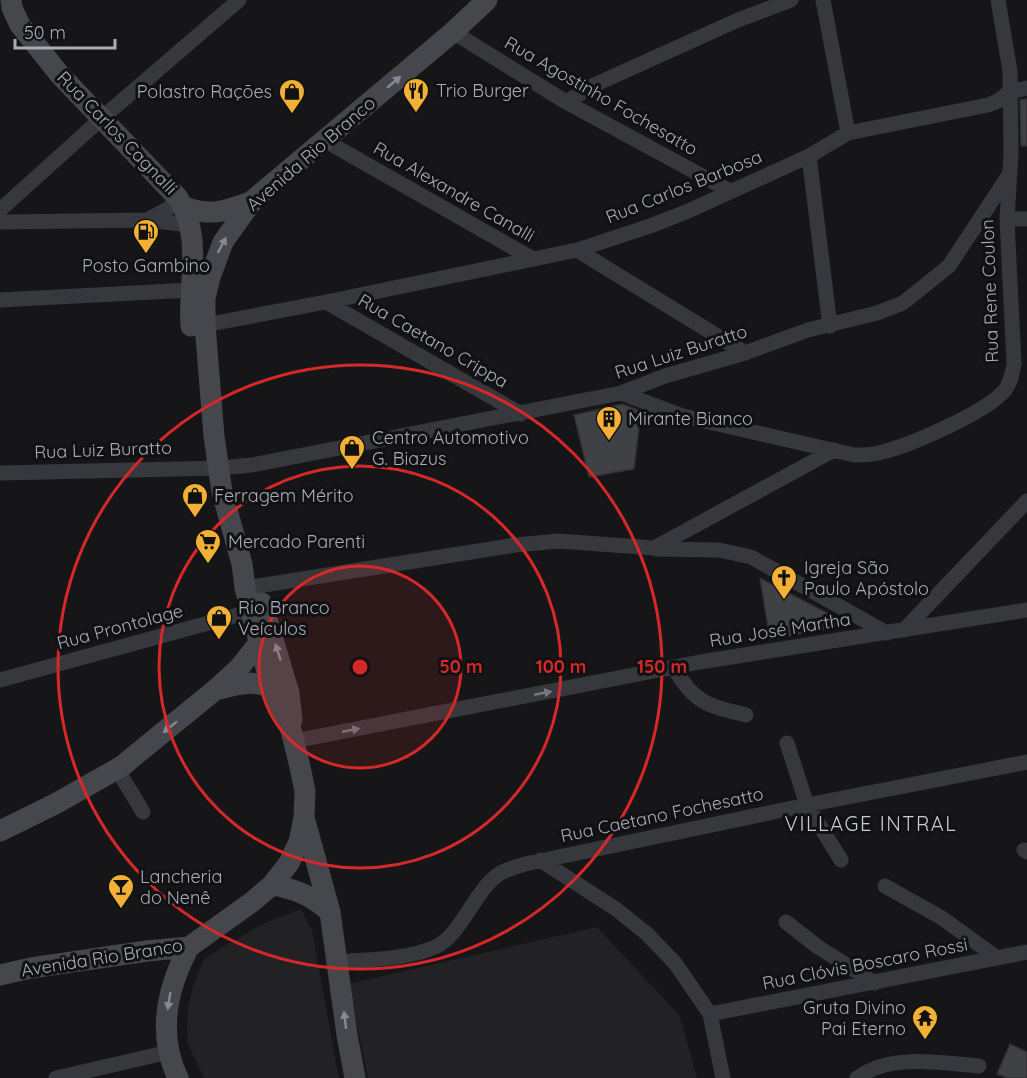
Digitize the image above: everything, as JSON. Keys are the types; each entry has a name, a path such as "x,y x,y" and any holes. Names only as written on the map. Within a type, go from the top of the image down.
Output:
{"main road":[{"name":"Rua Carlos Cagnalli","path":"11,0 20,25 60,75 102,118 184,210"},
{"name":"Avenida Rio Branco","path":"214,468 214,436 205,325 206,298 216,256 231,229 253,200 453,32 487,0"},
{"path":"184,210 203,213 220,212 253,200"},
{"name":"Avenida Rio Branco","path":"0,975 41,966 189,947 272,885 289,863 299,842 304,818 305,791 292,729 284,673 257,610 242,564 214,468 195,376 191,290 193,263 184,210"},
{"name":"Avenida Rio Branco","path":"257,610 259,643 271,687 292,729"},
{"path":"0,831 55,804 117,769 215,690 239,668 259,643"},
{"path":"215,690 243,683 271,687"},
{"path":"304,818 330,912 347,1035 356,1078"},
{"path":"272,885 303,892 330,912"},
{"path":"178,1078 169,1052 166,1028 168,1000 178,966 189,947"}],"street":[{"path":"0,210 239,0"},
{"path":"566,102 594,85 738,20 791,0"},
{"path":"823,0 848,133"},
{"path":"999,0 1010,71 1009,175"},
{"name":"Rua Agostinho Fochesatto","path":"453,32 566,102 730,191"},
{"name":"Rua Carlos Barbosa","path":"205,325 577,250 650,226 809,156 848,133 987,105 998,101 1009,92 1027,88"},
{"name":"Rua Alexandre Canalli","path":"324,140 533,259"},
{"path":"809,156 830,326"},
{"name":"Rua Rene Coulon","path":"621,393 683,416 854,455 876,454 944,428 999,396 1020,367 1007,219 1009,175"},
{"name":"Rua Luiz Buratto","path":"0,473 252,465 621,393 664,376 745,353 808,330 877,313 903,303 949,266 985,208 1009,175"},
{"path":"147,220 169,208 184,210"},
{"path":"0,222 147,220 184,210"},
{"path":"1007,219 1027,219"},
{"path":"577,250 745,353"},
{"path":"0,300 191,290"},
{"name":"Rua Caetano Crippa","path":"326,302 521,414"},
{"path":"654,548 834,450"},
{"path":"904,630 1027,501"},
{"path":"250,587 515,545 559,541 719,550 751,557 887,633"},
{"name":"Rua Prontolage","path":"0,680 257,610"},
{"name":"Rua José Martha","path":"292,729 1027,610"},
{"path":"674,668 687,688 706,704 746,714"},
{"path":"787,743 807,805 841,860"},
{"name":"Rua Caetano Fochesatto","path":"338,962 404,956 436,947 456,929 483,889 500,873 540,860 1027,762"},
{"path":"117,769 143,812"},
{"path":"540,860 601,899 646,933 675,963 710,1014 723,1078"},
{"path":"885,886 942,918 996,957"},
{"path":"786,922 818,947 875,983"},
{"name":"Rua Clóvis Boscaro Rossi","path":"710,1014 1027,952"},
{"path":"56,1078 169,1052"},
{"path":"857,1078 875,1068 898,1063 924,1061 979,1066"}],"shaded area":[{"path":"301,909 312,931 339,1078 204,1078 187,1042 188,1006 193,986 205,958 262,924"},
{"path":"597,927 680,1016 697,1078 368,1078 348,984"}],"building":[{"path":"1027,99 1027,146 1021,146 1020,100"},
{"name":"Mirante Bianco","path":"622,404 641,411 634,469 589,477 574,415"},
{"name":"Igreja São Paulo Apóstolo","path":"760,578 850,625 770,639"},
{"path":"1010,1044 1027,1052 1027,1078 1007,1078 997,1074"}],"place":[{"name":"Trio Burger","path":"416,114"},
{"name":"Polastro Rações","path":"292,115"},
{"name":"Posto Gambino","path":"146,255"},
{"name":"Mirante Bianco","path":"609,442"},
{"name":"Centro Automotivo G. Biazus","path":"352,471"},
{"name":"Ferragem Mérito","path":"195,519"},
{"name":"Mercado Parenti","path":"208,565"},
{"name":"Igreja São Paulo Apóstolo","path":"784,601"},
{"name":"Rio Branco Veículos","path":"219,641"},
{"name":"Lancheria do Nenê","path":"121,910"},
{"name":"Gruta Divino Pai Eterno","path":"925,1041"}],"district":[{"name":"VILLAGE INTRAL","path":"871,824"}]}
